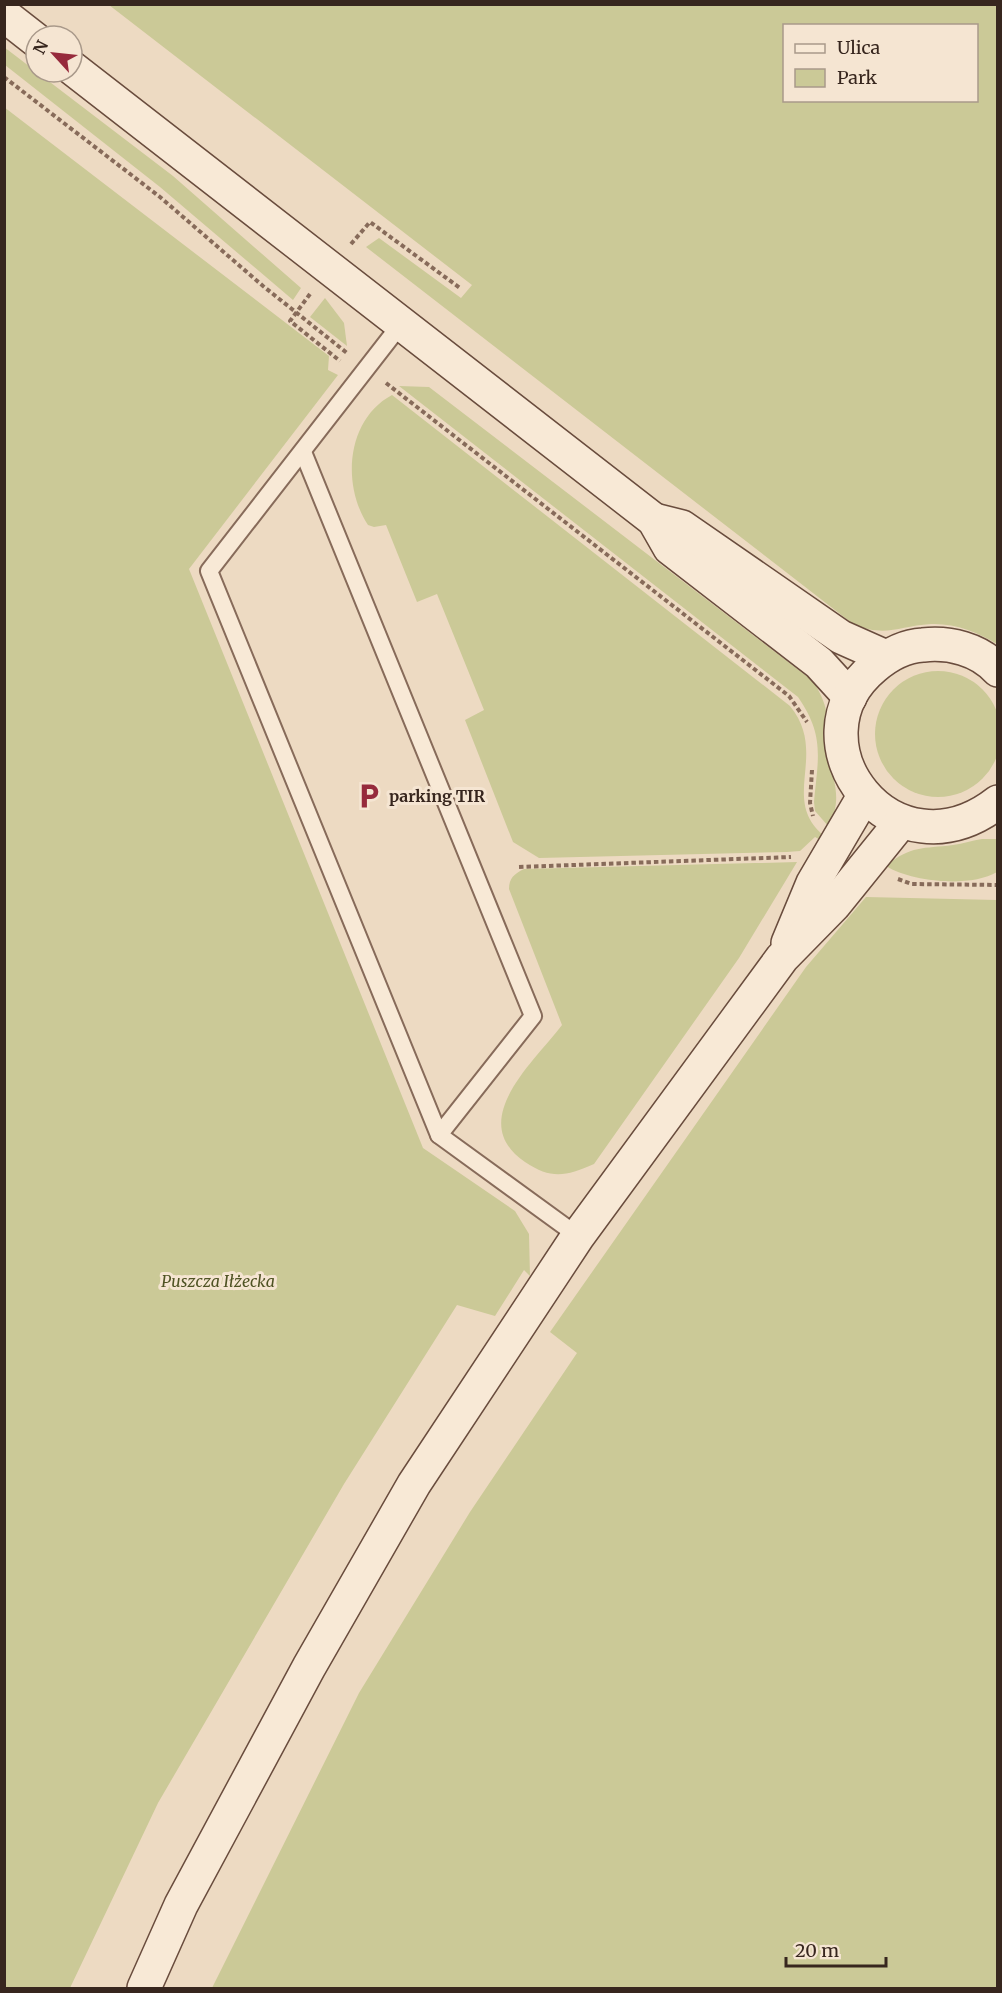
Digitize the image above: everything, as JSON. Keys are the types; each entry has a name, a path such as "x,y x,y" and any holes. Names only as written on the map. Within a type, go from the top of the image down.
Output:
{"main road":[{"path":"4,15 24,31"},
{"path":"84,77 654,520 670,548 819,663 850,697"},
{"path":"654,520 682,527 841,637 886,657"},
{"path":"991,813 954,825 927,828 901,822 881,811 864,796 850,774 843,749 842,722 850,697 865,674 886,657 912,646 940,643 968,649 998,670"},
{"path":"782,958 813,883 864,796"},
{"path":"144,1989 181,1905 304,1677 409,1494 578,1236 782,958 834,905 901,822"}],"lane":[{"path":"401,324 209,571 439,1135 578,1236"},
{"path":"303,452 533,1016 439,1135"}],"path":[{"path":"4,77 160,197 350,355"},
{"path":"345,252 370,222 460,288"},
{"path":"313,290 290,321 345,365"},
{"path":"388,384 789,696 806,719 810,729"},
{"path":"812,762 810,803 818,824"},
{"path":"519,867 801,857"},
{"path":"893,878 912,884 998,885"}],"green space":[{"path":"109,5 997,5 997,644 974,632 948,625 920,625 883,631 853,624 366,247 379,238 461,298 472,285"},
{"path":"4,47 24,62 24,80 5,65"},
{"path":"29,84 52,84 173,176 301,288 293,300 160,187"},
{"name":"Puszcza Iłżecka","path":"4,107 329,356 328,370 338,375 189,569 423,1148 515,1211 529,1234 530,1276 524,1270 495,1316 457,1305 344,1484 158,1803 70,1988 4,1988"},
{"path":"325,298 344,323 347,346 310,317"},
{"path":"399,386 429,387 813,681 826,709 829,754 836,790 835,807 829,827 815,811 818,748 807,711 798,697"},
{"path":"392,395 790,706 801,724 806,742 804,793 806,809 813,824 827,838 824,842 815,837 800,851 787,852 539,858 513,842 465,720 484,710 437,594 417,602 386,525 374,527 368,525 359,509 354,491 353,454 358,436 365,420 377,406"},
{"path":"938,671 962,676 983,689 996,710 1001,734 996,758 983,779 962,792 938,797 914,792 893,779 880,758 875,734 880,710 893,689 914,676"},
{"path":"982,839 997,839 997,872 986,877 941,881 911,876 886,866 910,851"},
{"path":"797,862 739,958 594,1164 567,1173 551,1174 525,1162 508,1146 502,1128 503,1110 510,1092 562,1025 509,889 510,882 517,873 524,869"},
{"path":"866,897 997,900 997,1988 212,1988 359,1693 470,1512 577,1353 550,1332 806,967"}],"place":[{"name":"parking TIR","path":"369,796"}]}
